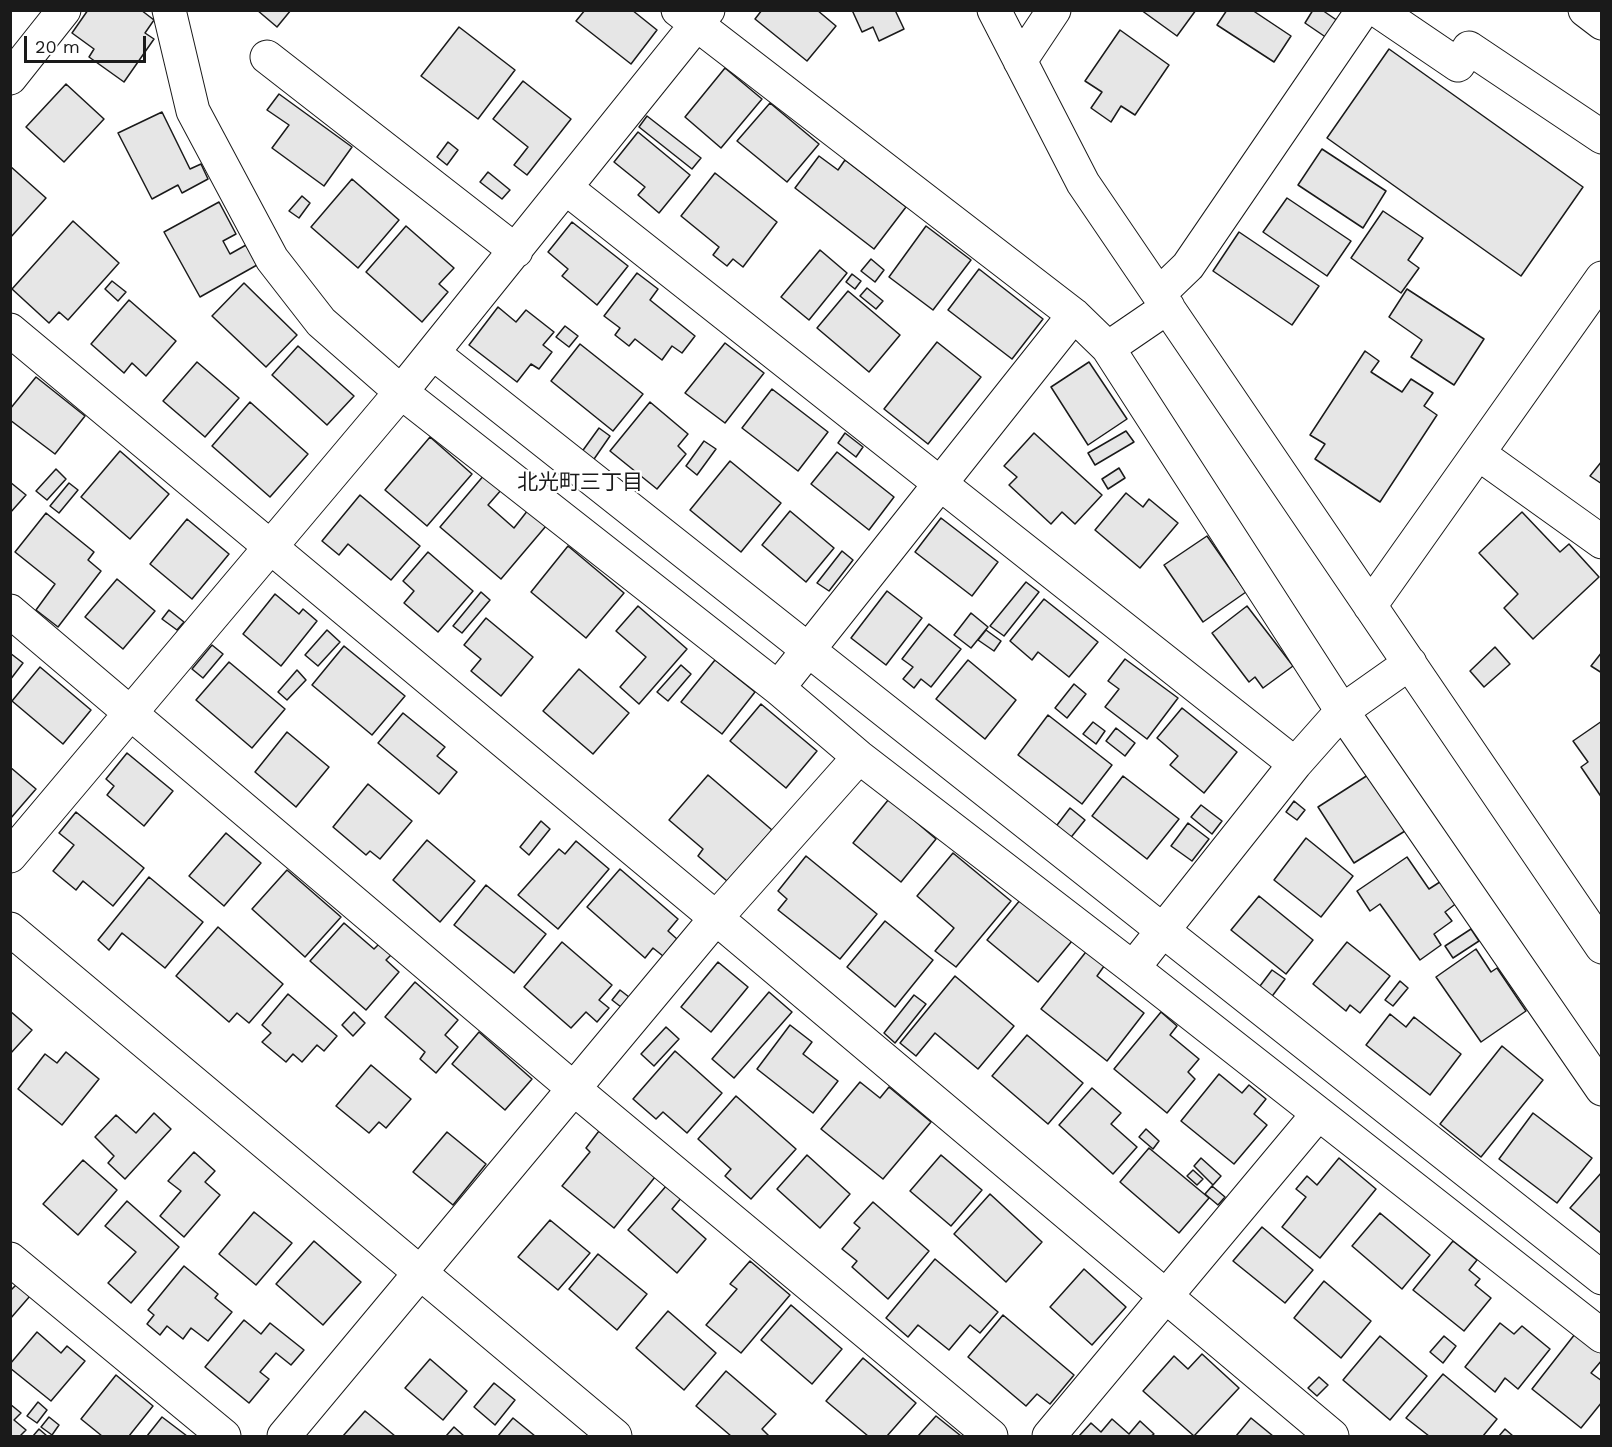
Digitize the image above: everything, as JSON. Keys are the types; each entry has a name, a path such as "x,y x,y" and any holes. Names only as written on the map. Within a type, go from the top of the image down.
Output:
{"street":[{"path":"10,78 64,10"},
{"path":"169,10 193,111 272,259 321,322 401,392 778,688 859,757 1600,1332"},
{"path":"994,10 1083,183 1602,947"},
{"path":"1020,61 1054,10"},
{"path":"1108,348 1164,300 1363,10"},
{"path":"1377,10 1458,65 1469,48 1602,137"},
{"path":"1585,10 1602,23"},
{"path":"10,856 433,353 566,188 695,15 1074,315 1108,348 1341,711 1602,1089"},
{"path":"267,57 516,251"},
{"path":"566,188 1295,764"},
{"path":"1370,606 1602,278"},
{"path":"778,688 1074,315"},
{"path":"10,330 716,918 1332,1437"},
{"path":"433,353 1602,1278"},
{"path":"1479,454 1602,542"},
{"path":"10,611 132,712 573,1088 991,1437"},
{"path":"1133,968 1295,764 1341,711 1410,663"},
{"path":"284,1437 716,918 859,757"},
{"path":"10,929 615,1437"},
{"path":"1049,1437 1318,1114"},
{"path":"10,1258 224,1437"}],"building":[{"path":"88,10 141,10 154,20 145,33 154,39 124,82 89,57 94,49 72,33"},
{"path":"257,10 291,10 277,27"},
{"path":"585,10 632,10 657,30 631,64 576,21"},
{"path":"762,10 817,10 836,26 807,61 755,19"},
{"path":"852,10 895,10 904,29 879,41 873,27 862,32"},
{"path":"1141,10 1196,10 1177,36"},
{"path":"1227,10 1252,10 1291,36 1274,62 1217,25"},
{"path":"1313,10 1322,10 1338,21 1327,38 1305,23"},
{"path":"459,27 515,70 478,119 421,76"},
{"path":"1120,30 1169,65 1135,115 1121,106 1111,122 1091,108 1102,92 1085,81"},
{"path":"1389,49 1583,187 1521,276 1327,138"},
{"path":"725,68 762,99 721,148 685,117"},
{"path":"523,81 571,119 527,175 514,165 528,147 493,119"},
{"path":"66,84 104,119 64,162 26,127"},
{"path":"279,94 352,147 324,186 272,148 289,125 267,110"},
{"path":"770,103 819,144 787,182 737,141"},
{"path":"162,112 190,169 201,164 208,179 182,193 178,185 152,199 118,133"},
{"path":"647,116 701,158 692,169 639,127"},
{"path":"638,132 690,175 659,213 638,195 645,187 614,162"},
{"path":"448,142 458,150 447,165 437,157"},
{"path":"1322,149 1386,191 1363,228 1298,185"},
{"path":"819,156 838,170 845,160 906,207 874,249 795,188"},
{"path":"10,166 46,198 10,238"},
{"path":"488,172 510,190 502,199 480,182"},
{"path":"715,173 777,222 743,267 733,259 727,266 713,255 719,247 681,216"},
{"path":"352,179 399,220 358,268 311,227"},
{"path":"302,196 310,203 299,218 289,211"},
{"path":"1287,198 1351,241 1327,276 1263,232"},
{"path":"219,202 236,234 223,241 230,254 246,245 257,265 200,297 164,232"},
{"path":"1383,211 1423,238 1408,260 1419,268 1401,293 1351,258"},
{"path":"73,221 119,263 68,320 59,312 49,323 12,289"},
{"path":"572,222 628,266 597,305 562,276 568,269 548,252"},
{"path":"406,226 454,268 439,284 448,292 422,322 366,272"},
{"path":"926,226 971,260 933,310 889,277"},
{"path":"1239,232 1319,286 1292,325 1213,271"},
{"path":"820,250 847,273 809,320 781,297"},
{"path":"871,259 884,270 875,282 861,271"},
{"path":"979,269 1043,319 1012,359 948,310"},
{"path":"637,273 658,289 650,300 695,336 682,353 672,346 662,360 635,339 629,346 615,335 620,328 604,316"},
{"path":"852,274 861,281 855,289 846,282"},
{"path":"112,281 126,292 118,301 105,289"},
{"path":"244,283 297,335 266,367 212,316"},
{"path":"867,288 883,301 876,309 860,296"},
{"path":"1407,289 1484,339 1454,385 1411,357 1422,340 1389,317"},
{"path":"848,291 900,335 869,372 817,328"},
{"path":"129,300 176,341 146,376 132,363 124,373 91,344"},
{"path":"498,307 516,322 526,310 554,332 543,345 552,352 539,369 531,364 517,382 469,345"},
{"path":"565,326 578,336 569,347 556,337"},
{"path":"937,342 981,377 928,444 884,409"},
{"path":"725,343 764,373 725,423 685,393"},
{"path":"580,344 643,394 613,431 551,381"},
{"path":"298,346 354,396 327,425 272,375"},
{"path":"1365,351 1379,361 1371,372 1402,392 1411,379 1433,393 1424,406 1437,415 1380,502 1315,459 1325,444 1310,435"},
{"path":"197,362 239,398 205,437 163,401"},
{"path":"1089,362 1127,419 1088,445 1051,387"},
{"path":"36,377 85,416 55,454 10,420 10,409"},
{"path":"772,389 828,432 798,471 742,428"},
{"path":"250,402 308,454 270,497 212,446"},
{"path":"650,402 688,434 678,446 686,454 657,489 610,451"},
{"path":"599,428 610,436 592,462 581,453"},
{"path":"1126,431 1134,442 1095,465 1088,453"},
{"path":"845,433 863,447 856,457 838,443"},
{"path":"1034,433 1102,495 1075,524 1062,512 1051,524 1009,485 1017,477 1004,466"},
{"path":"430,437 472,474 427,526 385,490"},
{"path":"704,441 716,449 697,475 686,466"},
{"path":"120,451 169,494 130,539 81,497"},
{"path":"837,452 894,497 869,530 811,484"},
{"path":"730,461 781,503 741,552 690,510"},
{"path":"1602,461 1602,484 1590,476"},
{"path":"1119,468 1125,478 1108,489 1102,479"},
{"path":"56,469 66,479 47,500 36,491"},
{"path":"485,474 502,489 488,505 514,528 528,510 546,526 501,579 440,527"},
{"path":"10,482 26,495 10,513"},
{"path":"69,483 78,490 59,513 50,506"},
{"path":"1126,493 1143,507 1149,499 1178,523 1140,568 1095,530"},
{"path":"360,495 420,546 391,580 348,544 339,555 322,541"},
{"path":"790,511 834,548 806,582 762,545"},
{"path":"1522,512 1560,552 1569,544 1599,577 1533,639 1504,608 1518,594 1479,553"},
{"path":"46,513 94,552 88,560 101,571 58,627 36,610 55,584 15,552"},
{"path":"941,518 998,562 972,596 915,552"},
{"path":"187,519 229,554 192,599 150,564"},
{"path":"1207,536 1246,592 1203,622 1164,565"},
{"path":"568,546 624,593 586,638 531,592"},
{"path":"842,551 853,560 829,591 817,583"},
{"path":"428,552 473,591 438,632 404,603 414,591 403,581"},
{"path":"117,579 155,611 123,649 85,617"},
{"path":"1026,582 1039,592 1004,636 990,626"},
{"path":"887,591 922,618 886,665 851,638"},
{"path":"481,592 490,600 462,633 453,626"},
{"path":"275,594 299,614 303,609 317,621 281,666 243,634"},
{"path":"1044,599 1098,642 1069,677 1038,652 1032,660 1010,641"},
{"path":"638,606 687,649 639,704 620,687 646,657 616,631"},
{"path":"1247,606 1293,666 1263,688 1255,677 1249,682 1212,633"},
{"path":"169,610 184,622 177,630 162,619"},
{"path":"971,613 988,627 971,648 954,635"},
{"path":"486,618 533,657 501,696 471,671 481,659 464,645"},
{"path":"929,624 961,649 931,687 921,679 914,688 903,679 913,667 902,659"},
{"path":"327,630 340,642 318,666 305,655"},
{"path":"986,630 1001,641 994,651 978,640"},
{"path":"212,645 223,654 203,678 192,669"},
{"path":"344,646 405,696 372,735 312,685"},
{"path":"1495,647 1510,664 1484,687 1470,671"},
{"path":"1602,652 1602,673 1591,666"},
{"path":"10,653 23,663 10,680"},
{"path":"1125,659 1178,698 1147,739 1105,707 1119,689 1108,681"},
{"path":"715,660 755,692 722,734 681,702"},
{"path":"968,660 1016,700 985,739 936,699"},
{"path":"229,662 285,709 252,748 196,700"},
{"path":"681,665 691,674 668,701 657,692"},
{"path":"40,667 91,710 63,744 12,701"},
{"path":"579,669 629,713 593,754 543,711"},
{"path":"297,670 306,680 287,700 278,692"},
{"path":"1074,684 1086,694 1067,718 1055,708"},
{"path":"761,704 817,751 786,788 730,741"},
{"path":"1182,708 1237,752 1204,793 1170,765 1178,756 1157,738"},
{"path":"403,713 445,747 437,756 457,772 439,794 378,743"},
{"path":"1048,715 1112,765 1082,804 1018,755"},
{"path":"1602,721 1602,798 1581,767 1588,762 1573,741"},
{"path":"1093,722 1105,731 1096,744 1083,734"},
{"path":"1116,728 1135,743 1125,756 1106,741"},
{"path":"287,732 329,767 296,807 255,772"},
{"path":"127,753 173,791 144,826 107,795 114,786 106,779"},
{"path":"10,767 36,789 10,819"},
{"path":"708,775 772,830 727,881 698,856 703,849 669,820"},
{"path":"1368,775 1405,831 1354,863 1318,807"},
{"path":"1123,776 1179,819 1147,859 1092,816"},
{"path":"368,784 412,821 380,859 370,851 366,855 333,827"},
{"path":"889,799 936,839 901,882 853,843"},
{"path":"1294,801 1305,810 1297,820 1286,812"},
{"path":"1201,805 1222,821 1212,834 1191,817"},
{"path":"1070,808 1085,820 1068,841 1054,829"},
{"path":"76,812 144,868 113,906 83,881 76,890 53,871 74,845 59,833"},
{"path":"541,821 550,829 529,855 520,847"},
{"path":"1188,823 1209,839 1192,861 1171,846"},
{"path":"226,833 261,863 224,906 189,876"},
{"path":"1306,838 1353,876 1321,917 1274,880"},
{"path":"427,840 475,881 440,922 393,880"},
{"path":"576,841 609,869 558,929 518,895 559,849 565,854"},
{"path":"953,853 1011,901 956,967 935,951 954,928 917,896"},
{"path":"806,856 877,914 840,959 778,910 787,899 778,891"},
{"path":"1407,857 1429,889 1443,880 1458,902 1445,912 1452,921 1434,934 1441,945 1420,960 1380,904 1370,911 1357,891"},
{"path":"620,869 678,919 668,931 677,939 663,956 653,948 645,958 587,907"},
{"path":"287,870 341,917 305,957 252,909"},
{"path":"149,877 203,922 165,968 122,933 109,950 98,940"},
{"path":"486,885 546,934 514,973 454,925"},
{"path":"1259,896 1313,940 1286,974 1231,930"},
{"path":"1021,899 1072,941 1038,982 987,940"},
{"path":"885,921 933,960 895,1007 847,967"},
{"path":"344,923 374,949 379,944 392,954 386,960 399,972 366,1010 310,961"},
{"path":"218,927 283,984 249,1023 237,1013 229,1022 176,976"},
{"path":"1471,929 1479,941 1453,958 1445,946"},
{"path":"562,942 612,985 599,1000 609,1008 597,1022 586,1012 571,1028 524,987"},
{"path":"1347,942 1390,976 1360,1013 1350,1005 1346,1011 1313,984"},
{"path":"1089,948 1107,962 1097,976 1144,1013 1107,1061 1041,1009"},
{"path":"1476,949 1491,972 1497,968 1526,1011 1481,1042 1436,977"},
{"path":"718,962 748,987 711,1032 681,1007"},
{"path":"1272,970 1285,979 1270,999 1257,990"},
{"path":"955,976 1014,1026 978,1069 935,1033 916,1056 900,1043"},
{"path":"1400,981 1408,988 1393,1006 1385,1000"},
{"path":"415,982 458,1020 445,1035 458,1047 436,1073 420,1059 425,1052 385,1017"},
{"path":"620,990 629,997 621,1007 612,1000"},
{"path":"769,992 792,1012 734,1078 712,1059"},
{"path":"288,994 337,1036 324,1051 317,1045 302,1062 293,1054 286,1062 262,1042 271,1033 262,1025"},
{"path":"914,995 926,1004 895,1043 884,1033"},
{"path":"10,1011 32,1030 10,1054"},
{"path":"354,1012 365,1023 353,1036 342,1025"},
{"path":"1161,1012 1177,1026 1170,1035 1199,1059 1188,1072 1195,1079 1167,1113 1114,1069"},
{"path":"1390,1014 1406,1027 1414,1017 1461,1054 1430,1095 1366,1045"},
{"path":"790,1025 812,1042 803,1054 838,1081 813,1113 757,1069"},
{"path":"666,1027 679,1039 654,1066 641,1054"},
{"path":"479,1032 532,1079 505,1110 452,1064"},
{"path":"1027,1035 1083,1083 1048,1124 992,1076"},
{"path":"1502,1046 1543,1080 1481,1157 1440,1124"},
{"path":"675,1051 722,1093 687,1133 663,1112 656,1119 633,1099"},
{"path":"66,1052 99,1079 62,1125 18,1089 45,1054 57,1063"},
{"path":"371,1065 411,1099 386,1128 379,1122 369,1133 336,1106"},
{"path":"1219,1074 1242,1093 1249,1085 1266,1099 1254,1114 1267,1125 1234,1164 1181,1121"},
{"path":"860,1082 880,1098 889,1087 931,1122 883,1179 821,1129"},
{"path":"1092,1088 1121,1113 1111,1124 1137,1147 1113,1174 1059,1125"},
{"path":"736,1096 796,1149 751,1199 725,1176 731,1169 698,1139"},
{"path":"154,1113 171,1129 125,1179 108,1163 114,1156 95,1137 116,1115 136,1133"},
{"path":"1533,1113 1592,1158 1557,1203 1499,1159"},
{"path":"1146,1129 1159,1141 1153,1149 1139,1137"},
{"path":"599,1131 655,1177 614,1228 562,1186 590,1152 586,1148"},
{"path":"447,1132 486,1164 453,1205 413,1172"},
{"path":"1149,1148 1209,1198 1179,1233 1120,1182"},
{"path":"194,1152 215,1171 205,1182 220,1195 184,1237 160,1216 181,1191 168,1181"},
{"path":"807,1155 850,1194 820,1228 777,1189"},
{"path":"941,1155 982,1190 951,1226 910,1191"},
{"path":"1201,1158 1221,1176 1213,1185 1194,1166"},
{"path":"1339,1158 1376,1189 1320,1258 1282,1227 1306,1197 1296,1189 1307,1176 1317,1185"},
{"path":"83,1160 117,1190 78,1235 43,1204"},
{"path":"1193,1170 1203,1179 1197,1185 1187,1176"},
{"path":"1602,1172 1602,1234 1570,1208"},
{"path":"667,1185 682,1197 672,1209 706,1239 677,1273 628,1230"},
{"path":"1212,1186 1225,1197 1218,1205 1205,1194"},
{"path":"990,1194 1042,1242 1006,1282 954,1234"},
{"path":"127,1201 179,1247 131,1303 108,1283 136,1252 105,1226"},
{"path":"873,1202 929,1251 888,1299 852,1267 857,1261 842,1249 860,1228 854,1223"},
{"path":"254,1212 292,1243 256,1285 219,1254"},
{"path":"1380,1213 1430,1255 1402,1289 1352,1246"},
{"path":"550,1220 590,1253 558,1290 518,1257"},
{"path":"1262,1227 1313,1270 1285,1303 1233,1261"},
{"path":"314,1241 361,1282 323,1325 276,1284"},
{"path":"1453,1241 1477,1260 1469,1270 1480,1279 1475,1285 1491,1298 1464,1331 1413,1290"},
{"path":"598,1254 647,1294 617,1330 569,1289"},
{"path":"935,1259 998,1312 980,1333 970,1325 949,1350 918,1325 908,1337 886,1318"},
{"path":"750,1261 790,1295 741,1353 706,1325 737,1289 730,1284"},
{"path":"184,1266 218,1294 215,1298 232,1312 208,1341 191,1328 183,1339 167,1326 160,1335 147,1324 154,1315 148,1310"},
{"path":"1084,1269 1126,1307 1092,1345 1050,1307"},
{"path":"1324,1281 1371,1321 1341,1358 1294,1318"},
{"path":"17,1284 30,1296 10,1319 10,1291"},
{"path":"791,1305 842,1349 812,1384 761,1340"},
{"path":"668,1311 716,1353 684,1390 636,1348"},
{"path":"1003,1315 1074,1375 1050,1404 1037,1394 1026,1406 968,1357"},
{"path":"244,1320 261,1334 270,1323 304,1350 291,1365 276,1353 260,1372 269,1379 249,1403 205,1367"},
{"path":"1500,1323 1514,1334 1522,1326 1550,1349 1518,1389 1505,1378 1495,1392 1465,1367"},
{"path":"37,1332 61,1353 67,1346 85,1361 51,1401 10,1368 10,1364"},
{"path":"1575,1334 1602,1354 1602,1360 1591,1373 1602,1381 1602,1402 1581,1428 1532,1389"},
{"path":"1380,1336 1427,1376 1390,1420 1343,1380"},
{"path":"1444,1336 1456,1346 1443,1363 1430,1352"},
{"path":"1202,1354 1239,1388 1194,1436 1143,1391 1174,1356 1188,1369"},
{"path":"863,1358 916,1403 887,1436 868,1436 826,1401"},
{"path":"430,1359 467,1391 443,1420 405,1388"},
{"path":"726,1371 776,1414 762,1429 769,1436 731,1436 696,1406"},
{"path":"1443,1374 1497,1419 1483,1436 1429,1436 1406,1418"},
{"path":"116,1375 153,1406 129,1436 102,1436 81,1419"},
{"path":"1319,1377 1328,1385 1317,1396 1308,1388"},
{"path":"494,1383 515,1400 495,1425 474,1407"},
{"path":"38,1402 47,1410 37,1423 27,1416"},
{"path":"10,1404 21,1413 14,1420 26,1430 20,1436 10,1436"},
{"path":"365,1411 395,1436 343,1436"},
{"path":"936,1416 961,1436 918,1436"},
{"path":"49,1417 59,1425 52,1435 41,1427"},
{"path":"162,1417 187,1436 147,1436"},
{"path":"513,1418 535,1436 498,1436"},
{"path":"1251,1418 1273,1436 1236,1436"},
{"path":"1112,1419 1129,1434 1140,1421 1154,1434 1151,1436 1079,1436 1091,1423 1101,1432"},
{"path":"454,1427 464,1436 446,1436"},
{"path":"39,1429 47,1436 33,1436"},
{"path":"1505,1429 1513,1436 1499,1436"}],"district":[{"name":"北光町三丁目","path":"580,483"}]}
